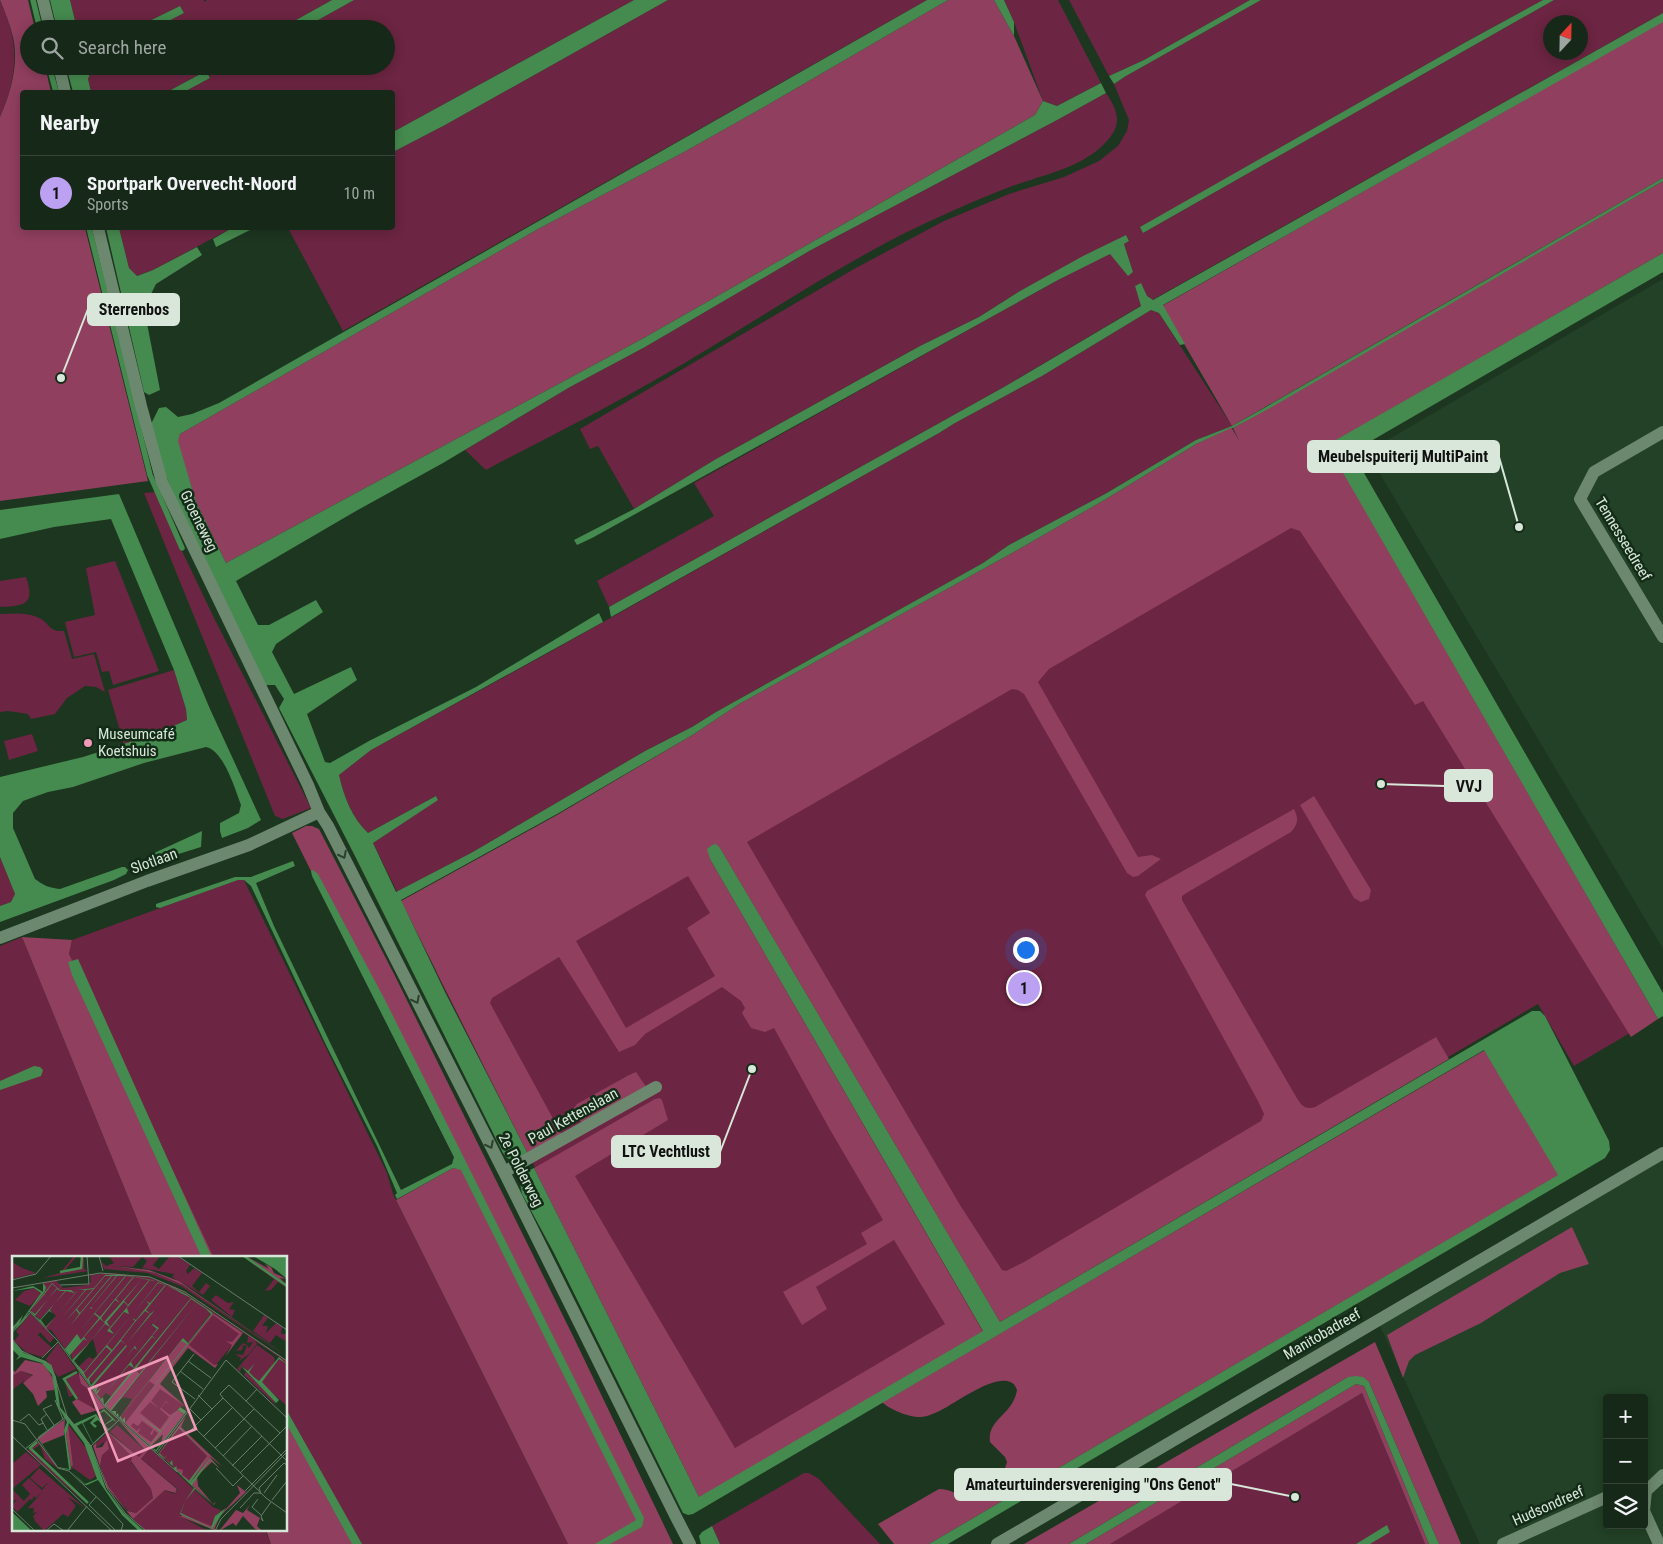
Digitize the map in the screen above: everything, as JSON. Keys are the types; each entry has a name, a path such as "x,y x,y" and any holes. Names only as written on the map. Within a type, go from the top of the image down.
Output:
{"street":[{"path":"43,0 48,20"},
{"path":"61,75 65,90"},
{"name":"Groeneweg","path":"98,230 141,406 162,482 308,785 319,812"},
{"name":"Tennesseedreef","path":"1663,432 1594,472 1580,499 1663,637"},
{"name":"Slotlaan","path":"0,938 147,881 249,845 319,812"},
{"name":"2e Polderweg","path":"319,812 328,826 504,1172 690,1544"},
{"name":"Paul Kettenslaan","path":"504,1172 656,1087"},
{"name":"Manitobadreef","path":"998,1544 1663,1153"},
{"path":"1648,1488 1663,1474"},
{"name":"Hudsondreef","path":"1503,1544 1603,1499"},
{"path":"1648,1520 1659,1544"}],"shaded area":[{"path":"0,0 28,0 33,20 20,20 20,75 47,75 51,90 20,90 20,230 85,230 148,481 0,501 0,117 11,88 15,57 12,32"},
{"path":"50,0 70,0 75,20 55,20"},
{"path":"70,0 204,0 204,2 207,0 332,0 296,20 170,20 184,13 180,6 151,20 75,20"},
{"path":"332,0 354,0 318,20 296,20"},
{"path":"354,0 634,0 395,131 395,90 188,90 210,78 208,75 395,75 395,20 318,20"},
{"path":"634,0 668,0 395,151 395,131"},
{"path":"668,0 927,0 343,331 289,230 395,230 395,151"},
{"path":"927,0 948,0 764,107 684,152 538,229 180,434 178,441 196,502 226,563 642,339 1035,115 1043,101 1057,106 1101,83 1106,93 811,250 645,347 570,387 443,463 236,581 258,625 269,625 316,600 323,612 276,644 272,652 294,694 351,667 357,680 307,714 325,762 330,763 369,741 476,687 599,613 603,622 371,750 339,775 349,807 357,821 368,833 436,796 438,800 373,843 396,892 471,853 645,751 692,727 983,563 1009,545 1105,494 1196,440 1232,426 1264,408 1663,178 1663,181 1270,408 1233,428 1196,444 1012,553 739,704 694,734 557,814 401,900 445,992 528,1154 516,1162 507,1158 503,1153 279,708 284,699 275,685 265,685 194,543 161,464 151,424 159,408 166,407 178,417 192,414 219,403"},
{"path":"948,0 994,0 1014,36 1043,101 1035,115 642,339 226,563 196,502 177,441 180,434 538,229 684,152 764,107"},
{"path":"994,0 1004,0 1014,22 1014,36"},
{"path":"1004,0 1058,0 1101,83 1057,106 1043,101"},
{"path":"1069,0 1250,0 1144,60 1109,76"},
{"path":"1250,0 1261,0 1114,84 1109,76 1144,60"},
{"path":"1261,0 1543,0 1141,227 1143,233 1554,0 1663,0 1663,13 1588,55 1588,15 1543,15 1543,60 1579,60 1152,300 1147,296 1141,284 1135,286 1142,305 1004,387 609,607 597,581 714,516 694,483 1058,280 1110,253 1128,275 1133,272 1124,244 1129,241 1126,235 1020,291 979,317 920,346 716,459 634,509 598,446 590,449 580,429 854,269 944,221 1009,194 1064,177 1099,161 1118,146 1127,131 1129,120 1114,84"},
{"path":"1543,0 1554,0 1143,233 1140,227"},
{"path":"0,1 11,31 14,59 10,87 0,117"},
{"path":"180,6 184,13 170,20 151,20"},
{"path":"1663,13 1663,22 1163,305 1185,344 1180,345 1159,313 1151,310 1042,376 611,617 609,607 1004,387 1141,306 1135,286 1141,283 1147,296 1153,300 1579,60 1588,60 1588,55"},
{"path":"1663,21 1663,178 1232,426 1162,306"},
{"path":"68,75 90,75 88,79 91,90 72,90"},
{"path":"90,75 199,75 171,90 91,90 88,79"},
{"path":"199,75 208,75 210,78 188,90 171,90"},
{"path":"1106,93 1115,109 1117,122 1112,135 1090,156 1053,173 1014,185 905,233 810,286 634,392 486,470 465,450 570,387 645,347 811,250"},
{"path":"1663,181 1663,253 1328,445 1658,1019 1631,1037 1423,701 1415,705 1300,531 1291,528 1049,669 1038,682 1138,857 1152,855 1161,859 1138,876 1133,877 1127,873 1024,694 1012,689 747,842 960,1205 1002,1270 1006,1271 1024,1262 1261,1121 1264,1114 1258,1101 1145,895 1147,891 1294,809 1297,821 1291,832 1188,892 1182,896 1182,900 1297,1098 1305,1107 1315,1107 1436,1037 1449,1059 1000,1322 720,848 710,859 983,1332 882,1391 883,1402 1485,1050 1559,1175 929,1544 894,1544 878,1524 939,1489 976,1501 983,1500 994,1491 999,1484 1007,1462 1005,1457 990,1442 990,1434 996,1422 1015,1398 1017,1390 1012,1383 1005,1381 996,1382 985,1386 940,1411 921,1417 901,1413 882,1402 704,1507 534,1168 655,1099 660,1098 662,1100 668,1120 575,1176 735,1448 945,1324 894,1240 816,1287 827,1309 802,1325 783,1292 867,1244 861,1233 883,1220 829,1128 774,1028 765,1032 751,1028 742,1013 745,1008 741,1001 722,987 645,1034 635,1045 619,1052 559,957 492,998 490,1003 562,1135 528,1154 401,901 557,815 694,734 739,704 1012,553 1196,444 1231,427 1239,440 1233,428","holes":["688,876 710,913 687,928 715,976 626,1028 576,941"]},
{"path":"106,230 120,230 129,268 137,276 153,270 197,247 202,255 156,284 144,308 160,390 149,395 144,392"},
{"path":"120,230 228,230 153,270 136,276 129,268"},
{"path":"229,230 250,230 216,247 213,239"},
{"path":"1126,235 1129,241 1124,244 1133,272 1128,276 1110,254 1058,280 592,538 577,545 574,540 634,509 716,459 920,346 979,317 1020,291 1083,256"},
{"path":"1663,253 1663,272 1352,452 1663,993 1663,1016 1658,1019 1327,445"},
{"path":"1663,279 1663,949 1367,452"},
{"path":"1151,310 1159,313 1232,426 1196,440 1105,494 1009,545 983,563 692,727 645,751 471,853 397,892 373,843 438,799 436,796 368,833 357,821 349,807 339,775 371,750 550,652 955,423 1042,376"},
{"path":"1307,482 1630,1033 1574,1066 1538,1004 1000,1322 698,1490 436,972"},
{"path":"156,492 163,511 213,616 311,808 283,819 275,816 144,493"},
{"path":"119,494 210,709 261,820 248,828 222,838 220,823 239,813 241,805 223,763 212,750 206,747 144,763 73,787 48,792 23,801 13,813 13,828 35,879 44,885 60,889 122,867 128,870 126,874 114,880 0,922 0,906 11,902 15,894 0,857 0,777 83,757 155,734 187,720 186,709 174,670 111,519 54,527 0,539 0,510"},
{"path":"115,561 159,671 113,685 109,671 102,672 96,652 74,657 65,622 95,615 86,568"},
{"path":"26,577 29,586 29,598 26,602 16,606 0,607 0,581"},
{"path":"0,614 32,615 41,619 54,630 64,631 72,659 94,654 105,692 96,687 85,686 67,698 55,714 31,719 28,714 8,711 0,712"},
{"path":"174,670 186,709 187,720 155,734 124,744 108,690"},
{"path":"32,734 38,751 9,760 4,741"},
{"path":"1314,796 1371,890 1369,899 1361,902 1354,898 1300,805"},
{"path":"306,826 319,829 394,974 573,1336 673,1544 568,1544 396,1200 453,1168 460,1169 292,833"},
{"path":"202,831 201,847 156,861 150,859 152,854"},
{"path":"716,844 1000,1322 1532,1011 1540,1011 1545,1016 1609,1141 1610,1150 1605,1158 948,1544 929,1544 1558,1175 1484,1050 693,1514 688,1515 683,1513 554,1253 522,1194 520,1183 523,1173 534,1168 699,1497 983,1331 710,859 707,849"},
{"path":"0,857 15,894 11,902 0,906"},
{"path":"293,861 295,866 256,883 274,926 401,1190 452,1164 454,1157 312,876 311,871 313,870 318,874 384,998 644,1518 642,1527 610,1544 595,1544 636,1520 461,1170 453,1168 397,1199 395,1195 397,1193 377,1146 327,1047 251,886 244,880 238,880 160,908 156,907 156,904 235,877 251,877"},
{"path":"243,878 387,1173 393,1194 568,1544 359,1544 288,1413 288,1256 213,1256 112,1040 69,954 72,940"},
{"path":"22,937 152,1256 12,1256 12,1532 266,1532 271,1544 0,1544 0,946"},
{"path":"22,937 72,940 69,954 112,1040 213,1256 152,1256"},
{"path":"78,959 211,1256 201,1256 72,975 68,962"},
{"path":"34,1066 40,1067 43,1070 41,1076 0,1090 0,1081"},
{"path":"636,1072 647,1088 582,1124 574,1108 577,1104"},
{"path":"1663,1157 1663,1544 1480,1544 1379,1324"},
{"path":"1572,1227 1589,1264 1560,1273 1481,1323 1415,1355 1409,1361 1403,1378 1387,1335"},
{"path":"1375,1342 1461,1544 1439,1544 1369,1382 1348,1377 1069,1544 1024,1544"},
{"path":"1348,1377 1363,1377 1369,1382 1439,1544 1429,1544 1364,1386 1356,1384 1086,1544 1069,1544"},
{"path":"1356,1384 1364,1386 1429,1544 1425,1544 1362,1393 1110,1544 1086,1544"},
{"path":"1362,1393 1425,1544 1107,1544"},
{"path":"288,1413 359,1544 271,1544 267,1532 288,1532"},
{"path":"288,1413 362,1544 352,1544 288,1427"},
{"path":"804,1473 809,1473 819,1479 880,1544 720,1544 712,1526"},
{"path":"1387,1525 1390,1532 1370,1544 1356,1544"},
{"path":"712,1526 720,1544 701,1544 699,1536"}],"waterway":[{"path":"33,0 38,20"},
{"path":"51,75 55,90"},
{"path":"89,230 150,475 182,548"}],"place":[{"name":"Sterrenbos","path":"61,378"},
{"name":"Meubelspuiterij MultiPaint","path":"1519,527"},
{"name":"Museumcafé Koetshuis","path":"88,743"},
{"name":"VVJ","path":"1381,784"},
{"name":"Sportpark Overvecht-Noord","path":"1024,988"},
{"name":"LTC Vechtlust","path":"752,1069"},
{"name":"Amateurtuindersvereniging \"Ons Genot\"","path":"1295,1497"}]}
